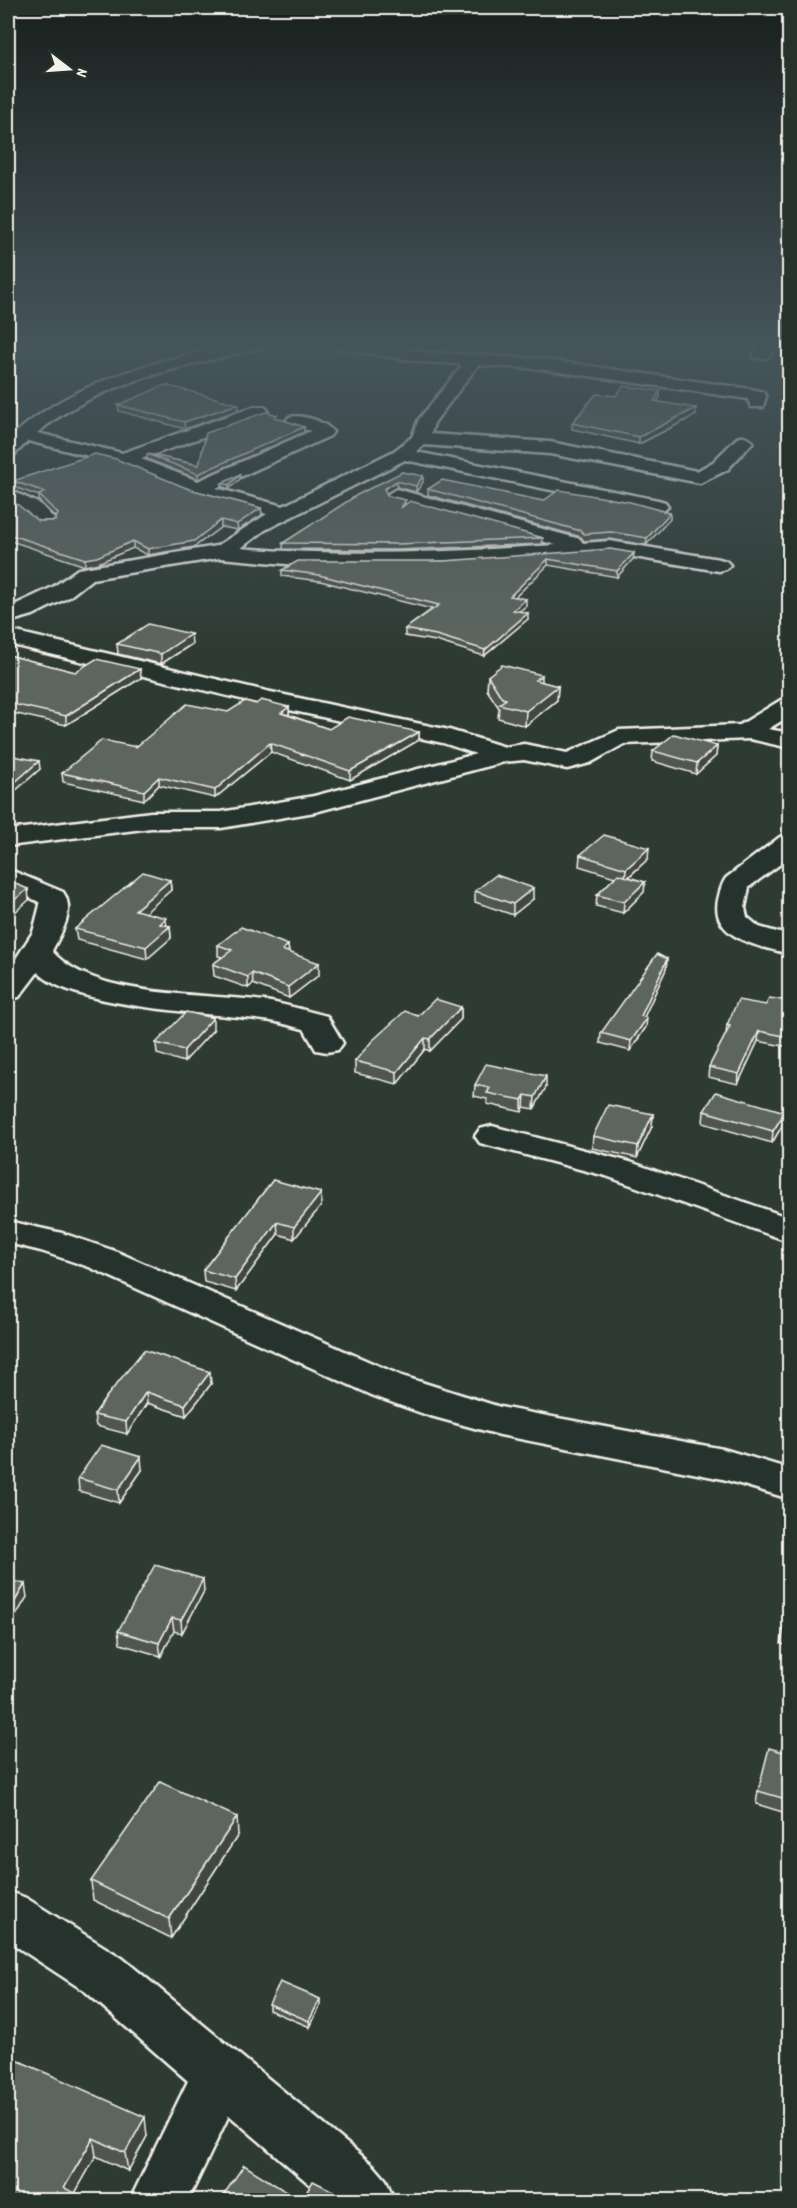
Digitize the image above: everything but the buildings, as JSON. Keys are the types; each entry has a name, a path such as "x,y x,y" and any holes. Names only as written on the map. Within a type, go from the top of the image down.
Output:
{"street":[{"path":"65,445 123,459 197,489 284,512"},
{"path":"123,459 163,445"},
{"path":"197,489 295,445"},
{"path":"218,552 284,512 401,455 413,445"},
{"path":"511,445 541,447 700,477 720,466 741,445"},
{"path":"401,455 658,506"},
{"path":"8,495 33,508 47,522"},
{"path":"396,495 564,539 585,548"},
{"path":"8,615 25,610 61,592 86,574 218,552 298,559 398,560 478,557 609,547 719,565"},
{"path":"8,637 266,698 449,737 503,755"},
{"path":"750,732 750,729 789,705"},
{"path":"8,838 151,820 221,820 303,806 503,755 524,752 567,761 580,758 619,737 750,732 789,741"},
{"path":"8,817 73,830"},
{"path":"789,843 736,884 731,908 733,920 749,933 789,945"},
{"path":"8,877 53,898 56,909 53,922 37,952 8,991"},
{"path":"37,952 42,963 57,973 99,991 265,1010 316,1023 327,1043"},
{"path":"492,1136 618,1169 789,1231"},
{"path":"8,1232 49,1241 102,1259 388,1386 441,1405 500,1421 723,1464 789,1484"},
{"path":"8,1914 104,1975 353,2185 366,2200"},
{"path":"158,2200 220,2075"}]}
